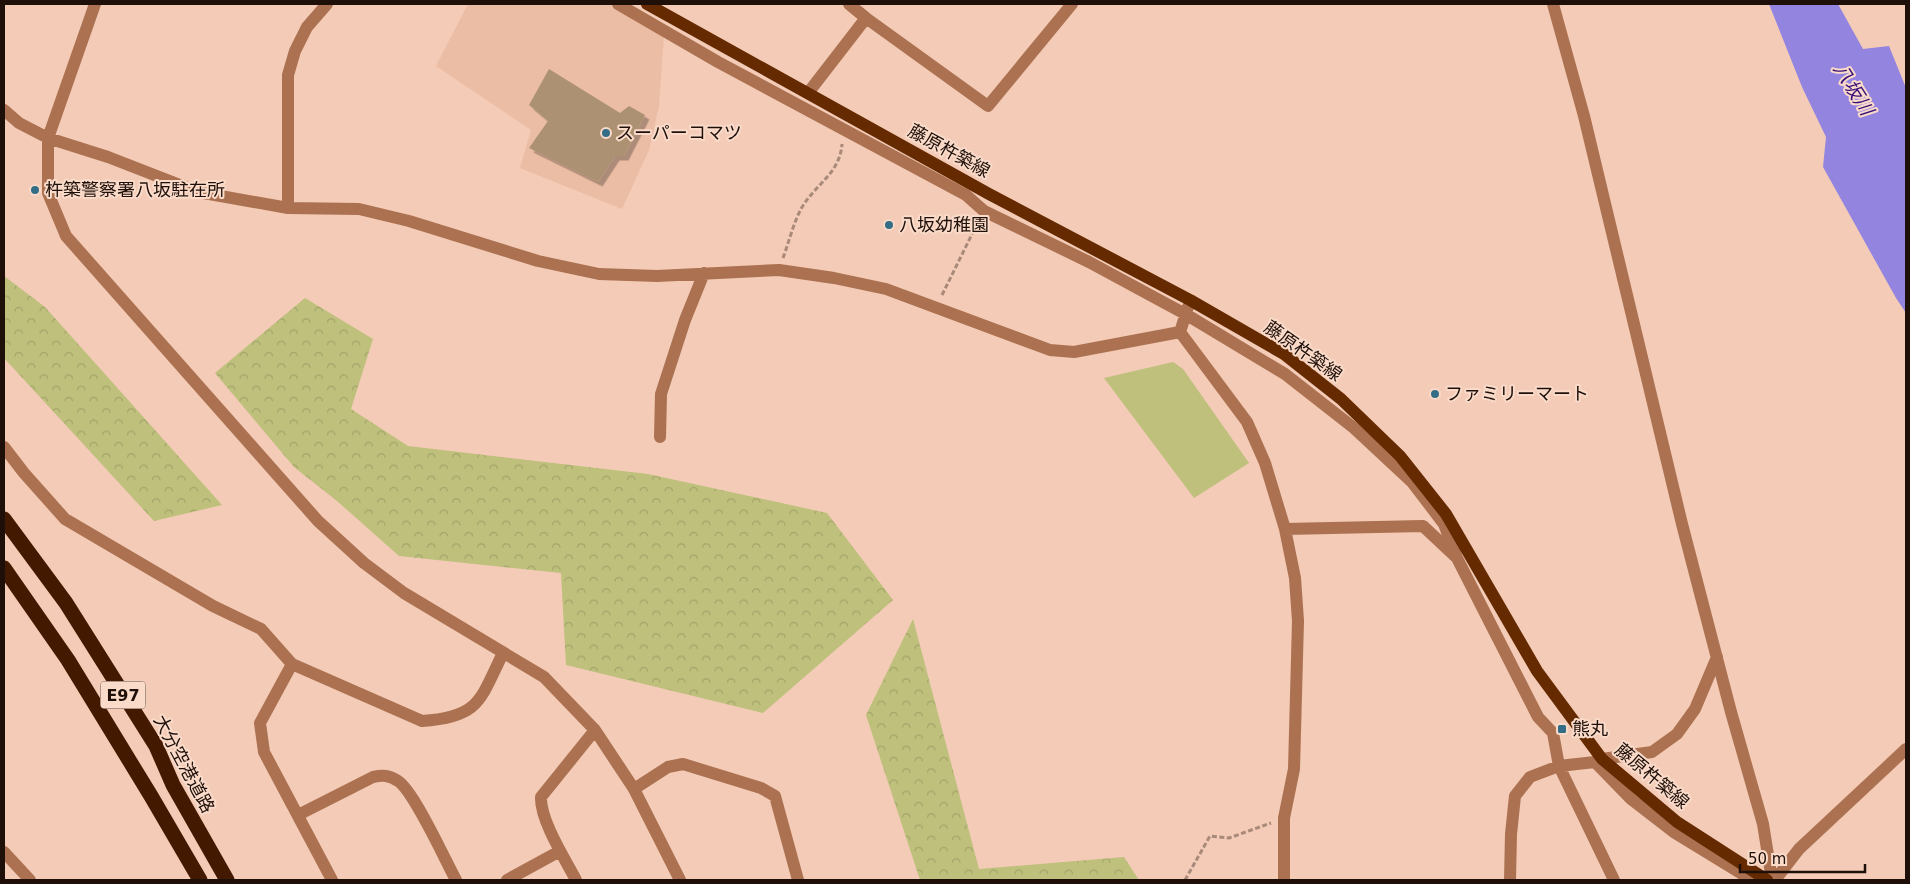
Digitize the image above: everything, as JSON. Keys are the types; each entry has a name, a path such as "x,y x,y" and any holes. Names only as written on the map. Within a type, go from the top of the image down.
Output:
{"highway":[{"name":"大分空港道路","path":"4,519 66,603 156,746 173,786 228,880"},
{"name":"E97","path":"4,568 68,660 200,880"}],"main road":[{"name":"藤原杵築線","path":"647,4 989,194 1190,300 1284,354 1341,399 1400,456 1446,514 1537,671 1599,760 1678,822 1767,880"}],"street":[{"path":"95,4 48,138 48,193 66,236 318,521 364,563 404,593 544,677 595,730 634,789 680,880"},
{"path":"288,208 288,75 295,51 307,27 328,4"},
{"path":"618,4 718,62 966,195 984,210 1089,262 1171,308 1187,314 1285,374 1354,428 1412,482 1444,524 1457,558 1538,717 1553,733 1558,766 1614,880"},
{"path":"849,4 988,106 1072,4"},
{"path":"1553,4 1584,116 1682,524 1763,824 1774,880"},
{"path":"808,93 866,18"},
{"path":"4,110 19,123 48,138 108,157 198,192 288,208 359,209 409,221 538,260 599,274 657,276 779,270 834,278 886,289 1050,350 1074,352 1180,332"},
{"path":"660,437 661,394 685,320 704,273"},
{"path":"1180,332 1190,300"},
{"path":"1180,332 1246,422 1265,463 1285,529 1295,578 1298,621 1294,769 1284,818 1284,880"},
{"path":"4,447 24,473 65,519 214,606 261,629 292,664 422,721 442,720 467,712 481,699 503,653"},
{"path":"1285,529 1423,526 1457,558"},
{"path":"1510,880 1511,834 1515,796 1530,777 1558,766 1652,752 1677,734 1695,709 1717,657"},
{"path":"292,664 260,723 264,752 332,880"},
{"path":"576,880 560,851 541,808 541,797 595,730"},
{"path":"1774,880 1799,849 1906,749"},
{"path":"1599,760 1631,799 1675,833 1752,880"},
{"path":"634,789 668,767 683,764 761,788 775,796 798,880"},
{"path":"298,815 373,777 386,775 400,781 412,796 456,880"},
{"path":"507,880 560,851"},
{"path":"4,852 30,880"}],"path":[{"path":"779,270 800,211 841,157 842,144 839,137"},
{"path":"936,307 984,210"},
{"path":"1185,880 1210,836 1229,838 1284,818"}],"shaded area":[{"path":"468,4 608,4 664,34 659,106 649,150 622,209 520,168 531,130 436,66"}],"green space":[{"path":"4,276 45,307 222,505 154,521 4,358"},
{"path":"305,298 373,339 351,409 408,446 648,474 827,513 893,600 763,713 566,665 561,573 399,556 337,501 294,467 215,373"},
{"path":"1173,362 1183,369 1249,463 1194,498 1104,378"},
{"path":"913,619 979,869 1124,857 1139,880 920,880 866,715"}],"water":[{"name":"八坂川","path":"1769,4 1838,4 1863,49 1889,46 1906,88 1906,313 1823,167 1826,137 1802,87"}],"building":[{"path":"549,69 620,113 629,106 645,115 624,156 615,156 598,182 529,148 548,121 529,105"}],"place":[{"name":"スーパーコマツ","path":"606,133"},
{"name":"杵築警察署八坂駐在所","path":"35,190"},
{"name":"八坂幼稚園","path":"889,225"},
{"name":"ファミリーマート","path":"1435,394"},
{"name":"熊丸","path":"1562,729"}]}
